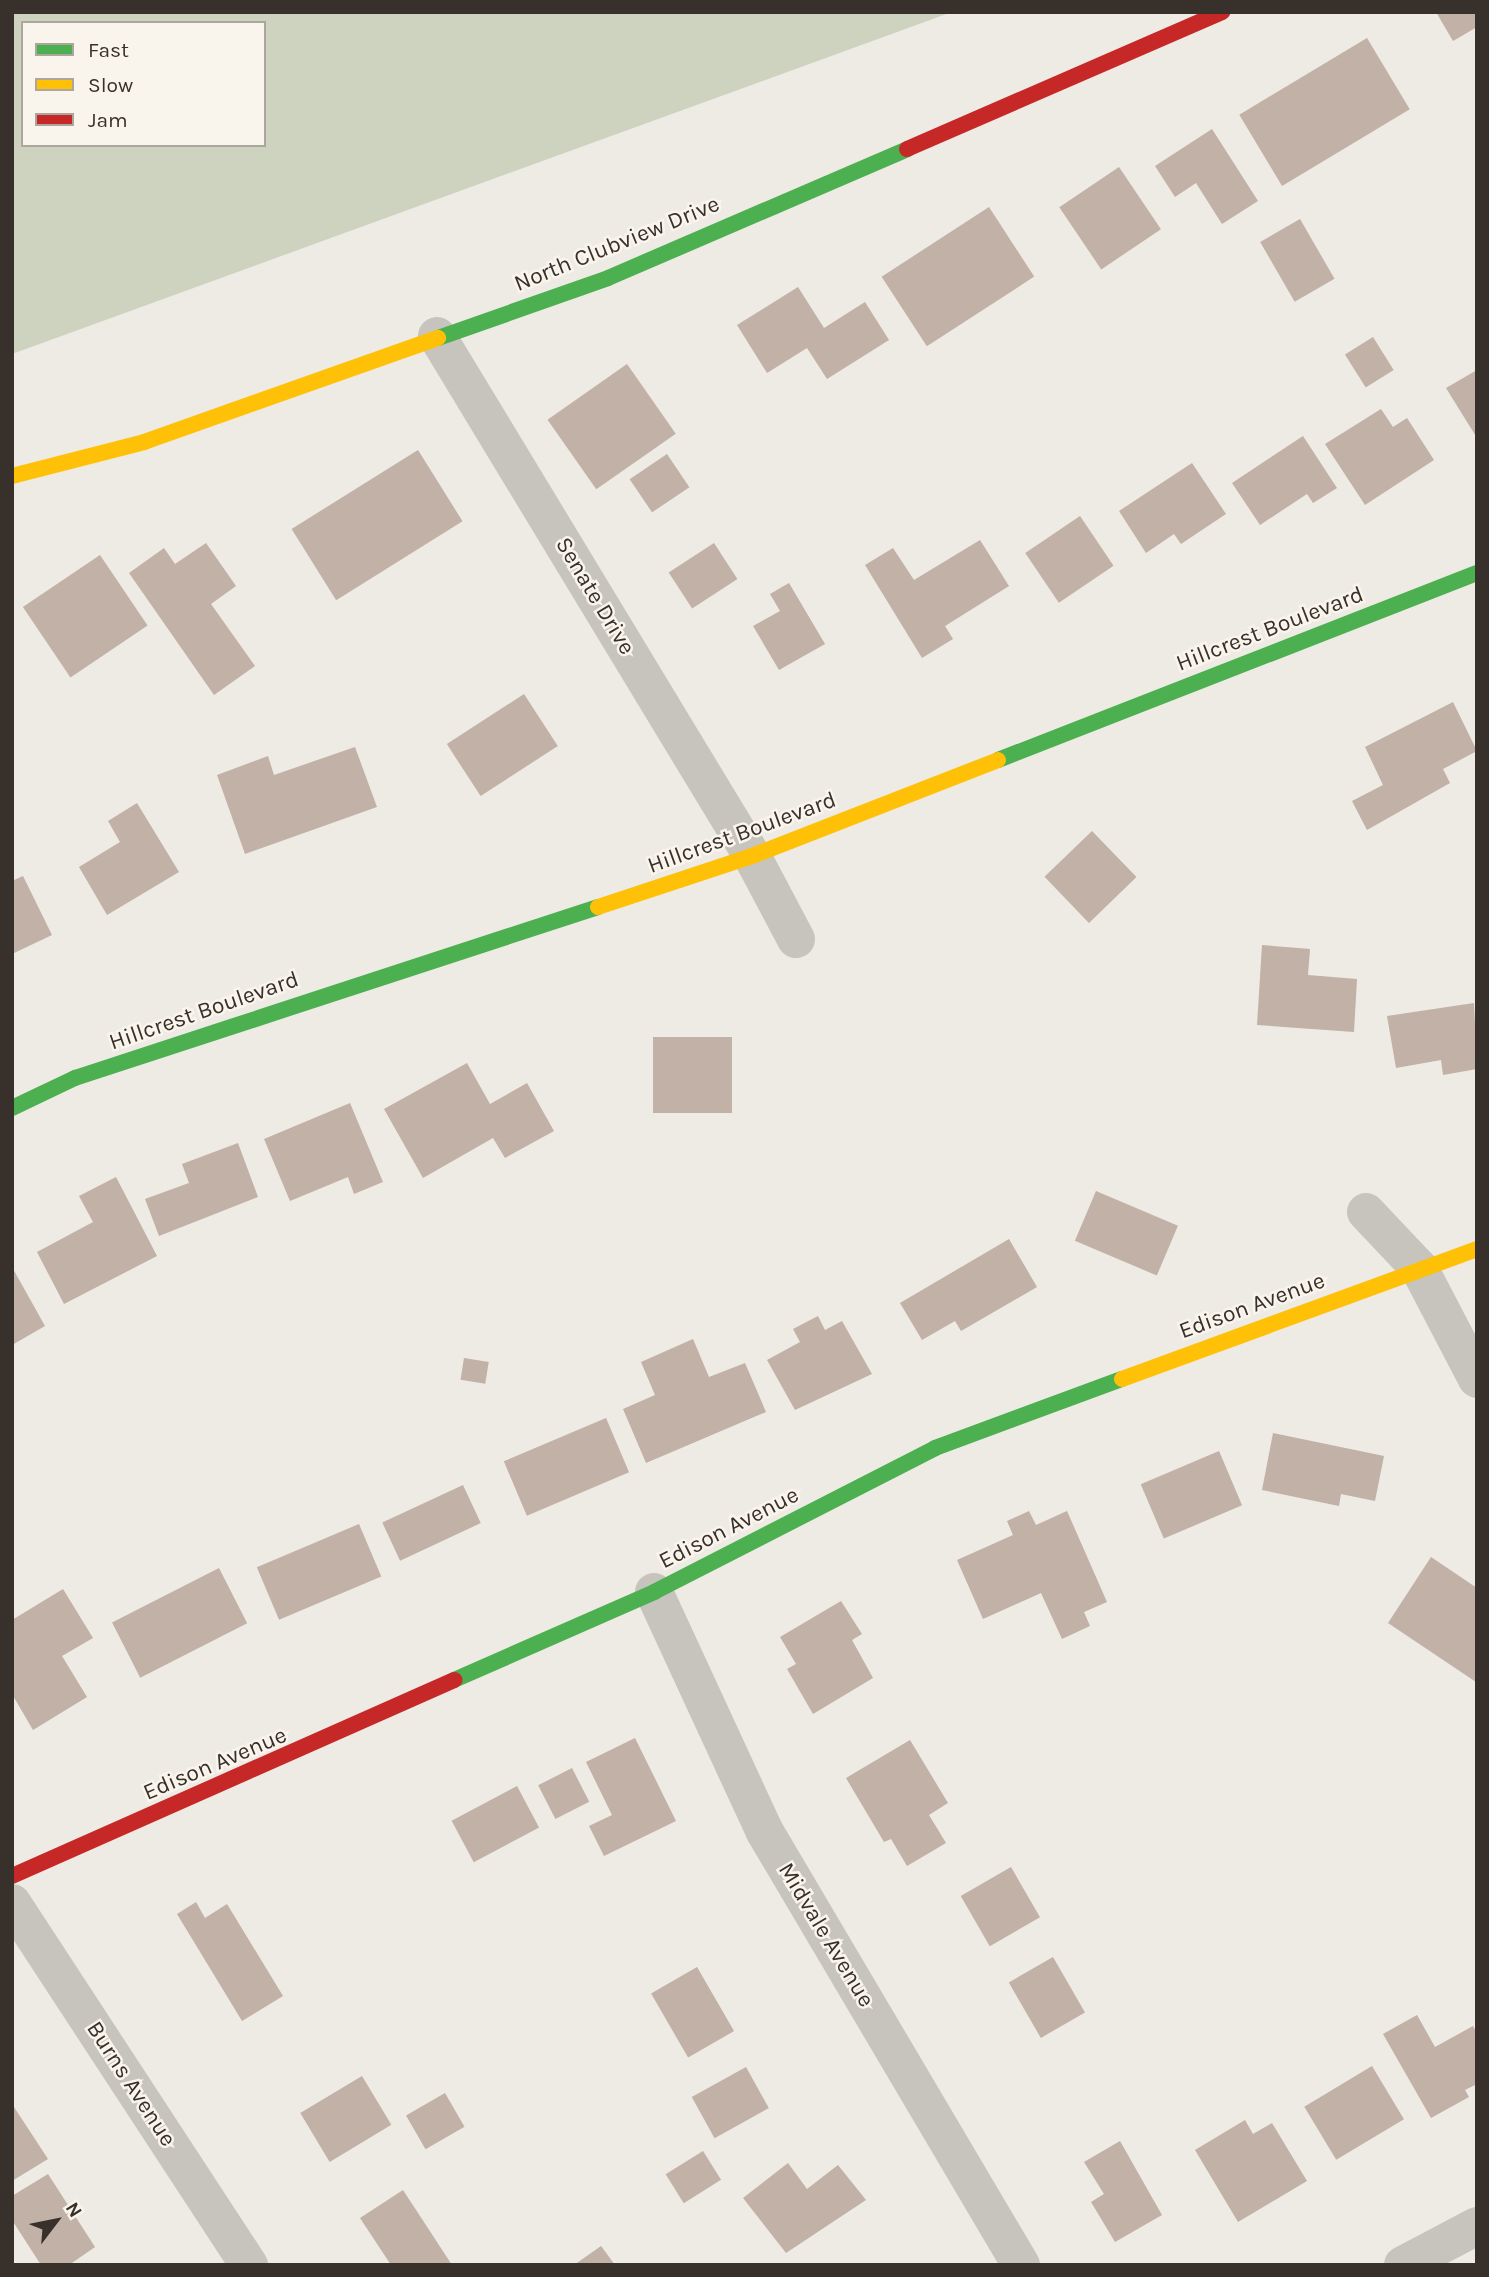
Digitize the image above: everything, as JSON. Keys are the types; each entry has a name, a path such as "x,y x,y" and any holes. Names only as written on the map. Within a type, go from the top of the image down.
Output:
{"street":[{"name":"North Clubview Drive","path":"12,476 144,442 607,278 1222,12"},
{"name":"Senate Drive","path":"437,337 752,856 796,939"},
{"name":"Hillcrest Boulevard","path":"12,1108 75,1078 752,856 1477,573"},
{"path":"1366,1212 1419,1268 1477,1379"},
{"name":"Edison Avenue","path":"12,1875 654,1592 935,1448 1419,1268 1477,1250"},
{"name":"Midvale Avenue","path":"654,1592 765,1832 1021,2265"},
{"name":"Burns Avenue","path":"12,1903 249,2265"},
{"path":"1404,2265 1477,2226"}],"green space":[{"path":"12,12 952,12 12,354"}],"building":[{"path":"1436,12 1477,12 1477,27 1453,41"},
{"path":"1367,38 1410,109 1282,186 1239,115"},
{"path":"1212,129 1258,201 1222,224 1196,183 1175,197 1155,166"},
{"path":"1119,167 1161,229 1101,269 1059,207"},
{"path":"989,207 1034,277 927,346 882,277"},
{"path":"1300,219 1334,279 1295,302 1260,242"},
{"path":"798,287 824,328 865,302 889,340 827,379 807,348 767,373 737,325"},
{"path":"1373,337 1394,370 1366,388 1345,354"},
{"path":"627,364 676,434 596,489 548,420"},
{"path":"1477,370 1477,438 1446,388"},
{"path":"1381,409 1393,427 1407,418 1434,460 1365,505 1325,444"},
{"path":"1303,436 1337,488 1313,503 1307,494 1260,525 1232,483"},
{"path":"418,450 463,521 336,600 292,529"},
{"path":"667,454 689,487 652,512 630,479"},
{"path":"1192,463 1226,514 1181,544 1174,534 1146,553 1119,511"},
{"path":"1080,516 1114,566 1059,603 1025,553"},
{"path":"980,540 1009,586 945,626 953,639 922,658 865,565 893,548 914,580"},
{"path":"206,543 236,586 211,604 255,666 214,695 129,573 164,548 175,564"},
{"path":"714,543 737,579 692,608 669,572"},
{"path":"100,555 148,625 70,677 23,607"},
{"path":"789,583 825,644 779,670 753,626 780,611 770,594"},
{"path":"524,694 558,746 481,796 447,744"},
{"path":"1453,702 1477,751 1443,769 1450,783 1367,830 1352,801 1383,785 1365,747"},
{"path":"355,747 377,807 245,854 217,775 268,756 274,775"},
{"path":"137,803 179,872 107,915 79,867 120,842 108,821"},
{"path":"1092,831 1136,877 1089,923 1045,877"},
{"path":"23,876 52,935 12,954 12,881"},
{"path":"1262,945 1310,949 1308,975 1357,979 1354,1032 1257,1025"},
{"path":"1474,1003 1477,1069 1443,1075 1441,1060 1396,1068 1387,1016"},
{"path":"653,1037 732,1037 732,1113 653,1113"},
{"path":"467,1063 490,1104 527,1083 554,1131 505,1158 493,1138 423,1178 384,1109"},
{"path":"350,1103 383,1182 354,1194 348,1177 290,1201 264,1139"},
{"path":"238,1143 258,1197 159,1236 145,1199 189,1183 182,1164"},
{"path":"116,1177 157,1256 64,1304 37,1252 93,1222 79,1196"},
{"path":"1096,1191 1178,1226 1157,1275 1075,1241"},
{"path":"1009,1239 1037,1287 961,1331 955,1321 922,1340 900,1303"},
{"path":"12,1267 45,1326 12,1345"},
{"path":"818,1316 825,1330 842,1321 872,1374 795,1410 767,1360 800,1342 793,1329"},
{"path":"693,1339 709,1377 745,1363 766,1412 646,1463 623,1409 655,1395 641,1362"},
{"path":"464,1358 489,1362 485,1384 461,1380"},
{"path":"606,1418 629,1472 527,1516 504,1461"},
{"path":"1273,1433 1384,1456 1375,1501 1341,1494 1339,1506 1262,1490"},
{"path":"1219,1451 1242,1505 1164,1539 1141,1484"},
{"path":"463,1485 481,1523 400,1561 382,1523"},
{"path":"1029,1511 1036,1525 1067,1511 1107,1602 1084,1612 1090,1626 1062,1639 1041,1593 983,1619 957,1560 1013,1535 1007,1521"},
{"path":"359,1524 381,1576 279,1620 257,1567"},
{"path":"1431,1557 1477,1588 1476,1682 1388,1623"},
{"path":"219,1568 247,1623 140,1678 112,1622"},
{"path":"63,1589 93,1638 62,1656 87,1697 33,1730 12,1694 12,1620"},
{"path":"841,1601 862,1634 852,1640 873,1678 813,1714 787,1669 796,1664 780,1637"},
{"path":"635,1738 676,1821 604,1856 589,1826 612,1815 586,1762"},
{"path":"910,1740 948,1803 929,1815 946,1843 907,1866 891,1839 884,1842 846,1778"},
{"path":"572,1768 589,1802 555,1819 538,1785"},
{"path":"517,1786 539,1827 474,1862 452,1821"},
{"path":"1011,1867 1040,1917 990,1946 961,1896"},
{"path":"196,1902 205,1918 227,1904 283,1996 242,2021 177,1914"},
{"path":"1053,1957 1085,2012 1041,2038 1009,1982"},
{"path":"697,1967 734,2031 688,2058 651,1993"},
{"path":"1417,2015 1435,2047 1473,2026 1477,2033 1477,2084 1465,2090 1469,2097 1431,2118 1383,2034"},
{"path":"1372,2066 1404,2119 1336,2160 1304,2107"},
{"path":"746,2067 769,2108 715,2138 692,2097"},
{"path":"362,2076 391,2125 330,2162 300,2113"},
{"path":"445,2093 464,2127 426,2149 406,2116"},
{"path":"12,2104 48,2159 12,2181"},
{"path":"1245,2120 1253,2134 1272,2123 1307,2181 1238,2222 1195,2150"},
{"path":"1120,2141 1162,2215 1115,2242 1091,2202 1104,2194 1084,2162"},
{"path":"703,2151 721,2180 684,2203 666,2174"},
{"path":"788,2163 807,2189 838,2165 866,2200 786,2253 743,2198"},
{"path":"48,2174 95,2247 69,2265 41,2265 12,2220 12,2196"},
{"path":"403,2190 452,2265 391,2265 360,2218"},
{"path":"601,2246 615,2265 574,2265"}],"traffic: fast":[{"path":"438,338 608,278 907,149"},
{"path":"998,760 1477,573"},
{"path":"12,1108 75,1078 598,907"},
{"path":"454,1680 654,1592 935,1448 1122,1379"}],"traffic: slow":[{"path":"12,476 144,442 438,338"},
{"path":"598,907 752,856 998,760"},
{"path":"1122,1379 1477,1249"}],"traffic: jam":[{"path":"907,149 1222,12"},
{"path":"12,1876 454,1680"}]}
